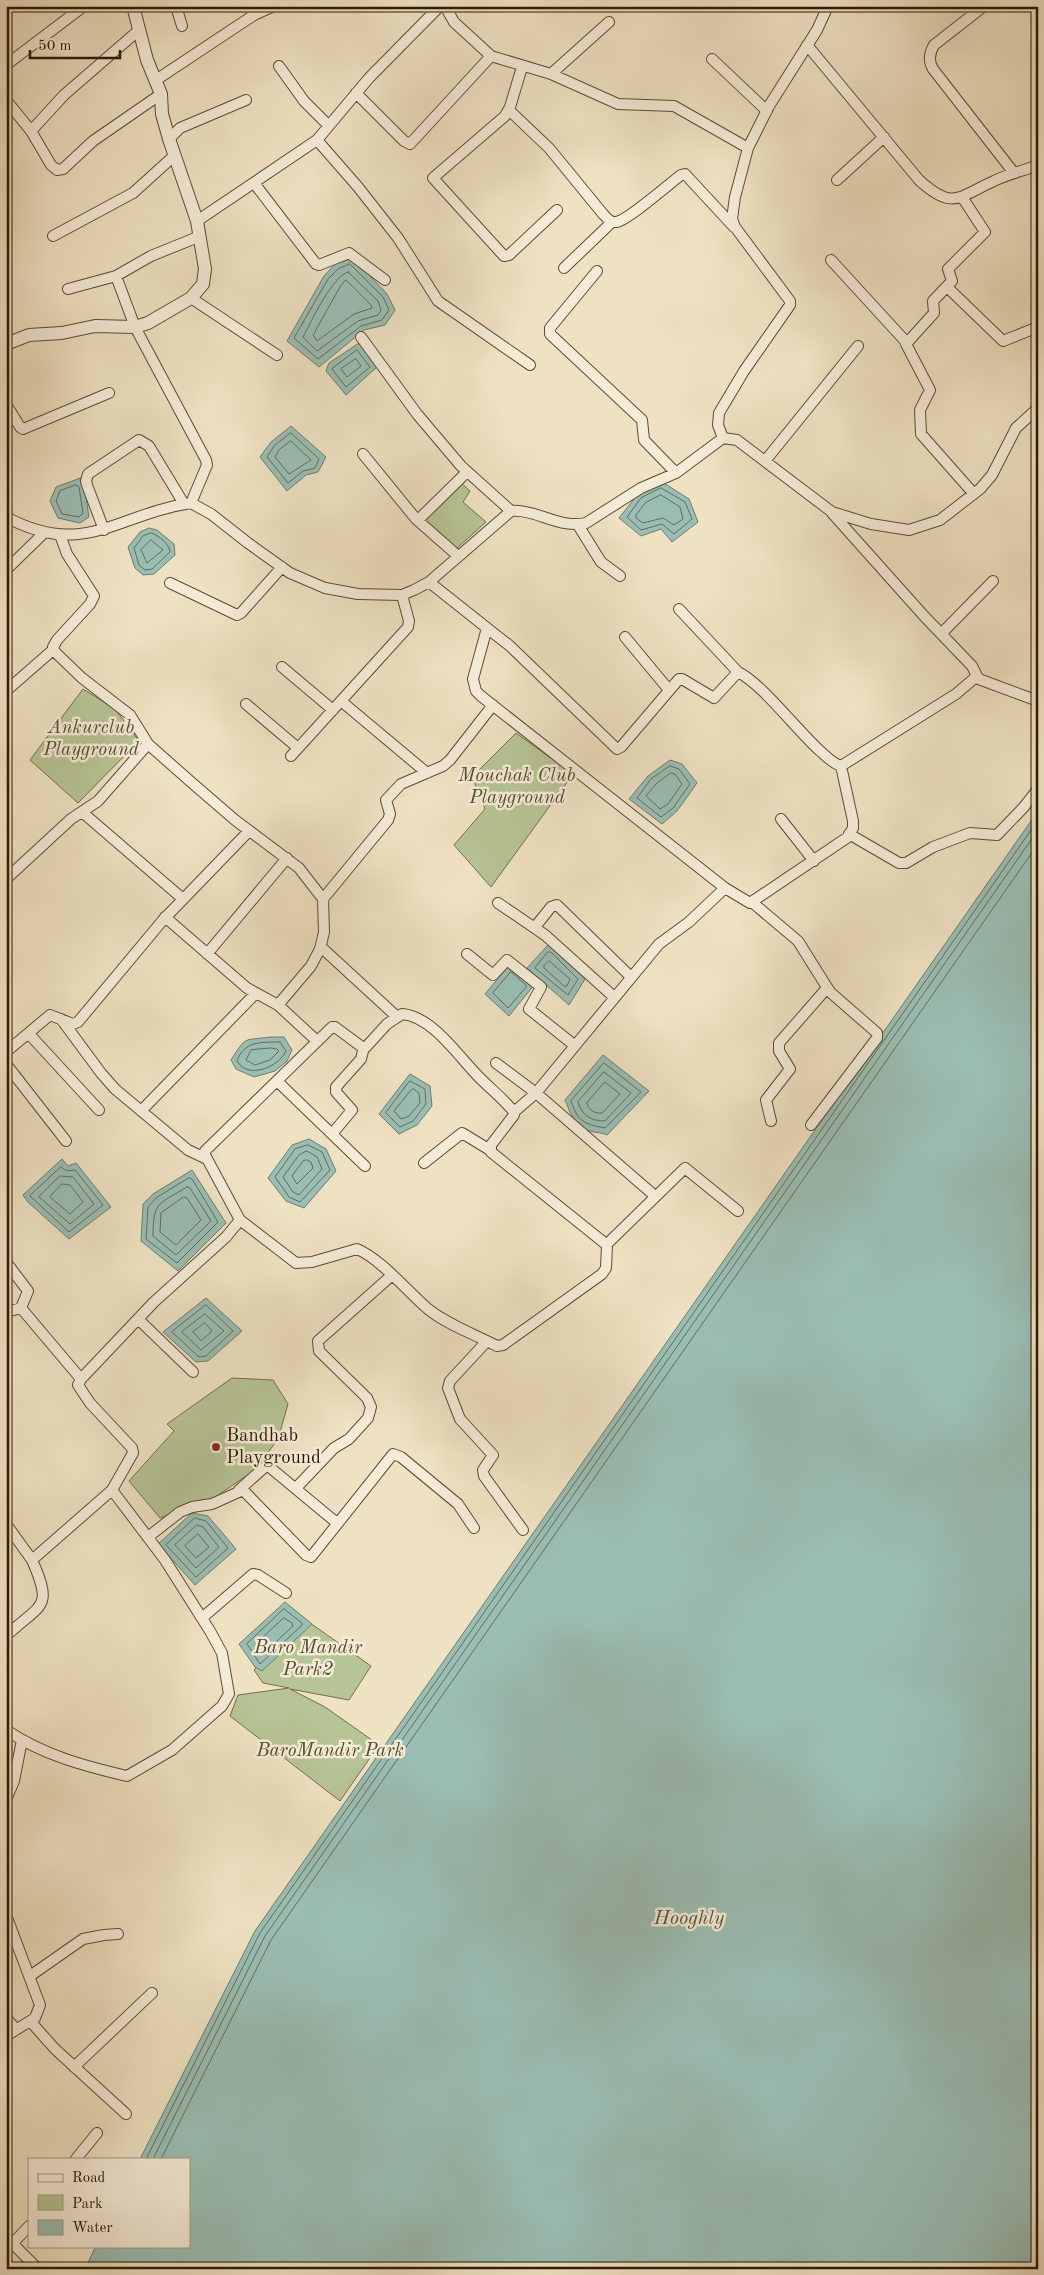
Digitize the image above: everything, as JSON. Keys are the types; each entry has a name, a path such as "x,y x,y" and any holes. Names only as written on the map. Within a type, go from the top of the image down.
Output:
{"street":[{"path":"6,64 84,6"},
{"path":"6,344 30,335 62,333 96,326 135,327 148,323 191,298 203,284 205,277 197,221 168,139 162,114 161,94 147,60 132,6"},
{"path":"176,6 182,26"},
{"path":"156,80 252,11 274,6"},
{"path":"197,221 317,140 356,93 440,6"},
{"path":"445,6 454,22 491,56 522,67 551,74 618,104 674,106 748,148"},
{"path":"735,227 732,219 735,197 748,148 767,111 817,30 828,6"},
{"path":"984,6 934,44 930,62 933,69 1014,173"},
{"path":"551,74 609,22"},
{"path":"31,131 64,95 139,30"},
{"path":"807,45 919,180 935,193 947,198 962,198 1014,173 1038,166"},
{"path":"356,93 404,141 410,144 491,56"},
{"path":"712,60 767,111"},
{"path":"280,66 304,101 328,125"},
{"path":"522,67 509,110 505,116 433,178 504,256 509,255 557,210"},
{"path":"6,100 31,131 51,165 57,170 63,170 93,141 161,94"},
{"path":"168,139 180,128 246,100"},
{"path":"509,110 549,148 603,214 612,222"},
{"path":"837,180 884,137"},
{"path":"317,140 358,187 398,238 438,301 530,366"},
{"path":"53,236 133,193 175,155"},
{"path":"564,268 612,222 616,222 631,214 681,175 685,174 735,227 790,301 790,304 744,371 720,413 718,425 723,438"},
{"path":"254,183 315,264 318,265 349,253 385,280"},
{"path":"907,342 934,313 934,301 953,280 948,269 985,231 962,198"},
{"path":"68,289 116,276 151,256 198,236"},
{"path":"831,260 907,342 930,390 920,410 921,434 974,494"},
{"path":"597,272 550,328 550,334 642,420 644,440 676,473"},
{"path":"6,517 23,526 44,533 75,536 104,530 187,503 207,465 135,327 116,276"},
{"path":"947,287 1003,341 1038,327"},
{"path":"191,298 277,355"},
{"path":"361,337 417,414 467,472 511,510 525,510 555,522 578,525 586,523 641,488 676,473 723,438 737,440 832,512 975,670 976,678"},
{"path":"765,461 858,346"},
{"path":"6,404 23,429 109,393"},
{"path":"832,512 871,524 909,530 940,520 974,494 992,475 1016,428 1038,408"},
{"path":"104,530 86,478 88,474 139,440 149,446 187,503 212,514 282,567 307,582 325,588 358,594 402,595 429,582 511,510"},
{"path":"363,454 418,520 458,556"},
{"path":"418,520 467,472"},
{"path":"578,525 602,563 620,576"},
{"path":"6,570 44,533"},
{"path":"6,691 54,649 57,640 90,604 94,596 67,554 60,535"},
{"path":"170,583 237,616 282,567"},
{"path":"941,634 993,581"},
{"path":"429,582 510,646 617,749 621,747 679,679 682,678 714,698 738,672"},
{"path":"246,704 294,752 408,627 409,621 402,595"},
{"path":"679,609 738,672 755,684 807,739 832,762 841,766"},
{"path":"487,628 472,679 476,692 746,903 753,903 842,842 850,834 853,828 853,820 841,766"},
{"path":"625,637 670,690"},
{"path":"54,649 82,678 130,716 148,744 249,831 288,858 313,884 323,900 324,932 321,947 311,966 278,1005"},
{"path":"282,667 333,710"},
{"path":"976,678 1038,701"},
{"path":"841,766 956,694 976,678"},
{"path":"341,701 426,773"},
{"path":"323,900 388,820 390,814 386,800 401,784 443,766 450,760 493,705"},
{"path":"6,879 71,820 98,801 148,744"},
{"path":"850,834 899,863 906,862 933,847 970,834 997,836 1024,808 1038,789"},
{"path":"82,812 183,899"},
{"path":"781,819 814,861"},
{"path":"6,1052 50,1016 73,1024 78,1022 166,917 249,831"},
{"path":"207,954 288,858"},
{"path":"490,1150 491,1145 514,1116 514,1112 536,1093 614,997 663,941 689,922 725,888"},
{"path":"498,903 535,927 614,997"},
{"path":"753,903 802,945 827,988 878,1035 811,1125"},
{"path":"535,927 551,907 557,904 631,977"},
{"path":"166,917 207,954 256,993 278,1005 317,1041"},
{"path":"321,947 396,1016"},
{"path":"467,954 493,975 508,960 533,979 541,987 529,1009 574,1045"},
{"path":"770,1121 766,1100 790,1068 779,1051 779,1043 827,988"},
{"path":"141,1111 256,993"},
{"path":"332,1134 352,1110 336,1092 336,1087 361,1059 364,1047 396,1016 409,1014 423,1021 449,1044 514,1112"},
{"path":"61,1019 101,1073 141,1111 192,1153 207,1159"},
{"path":"364,1047 334,1026 205,1151 207,1159 240,1220 296,1263 312,1262 357,1249 364,1252 444,1320 497,1346 509,1342 602,1274 606,1268 607,1244 682,1170 686,1168 738,1211"},
{"path":"28,1034 99,1110"},
{"path":"496,1063 536,1093 655,1196"},
{"path":"6,1064 66,1141"},
{"path":"277,1081 365,1166"},
{"path":"424,1163 462,1132 490,1150 607,1244"},
{"path":"32,1560 112,1490 133,1453 90,1404 78,1385 81,1379 154,1302 226,1236 240,1220"},
{"path":"6,1262 28,1291 21,1308"},
{"path":"296,1488 334,1448 349,1439 370,1415 367,1398 319,1350 318,1342 391,1276"},
{"path":"21,1308 81,1379"},
{"path":"6,1312 21,1308"},
{"path":"138,1319 193,1372"},
{"path":"487,1341 450,1381 448,1388 462,1422 493,1456 483,1470 484,1476 523,1530"},
{"path":"239,1490 245,1492 309,1557 393,1454 401,1457 452,1499 474,1528"},
{"path":"148,1537 180,1512 192,1507 215,1503 239,1490 267,1465 337,1523"},
{"path":"6,1730 45,1752 83,1765 127,1776 172,1750 222,1706 228,1694 222,1653 165,1560 112,1490"},
{"path":"6,1524 32,1560 43,1586 43,1599 39,1607 6,1636"},
{"path":"202,1618 253,1574 258,1575 286,1594"},
{"path":"6,1800 14,1781 22,1740"},
{"path":"6,1914 40,2006 37,2015 6,2036"},
{"path":"30,1976 83,1939 118,1934"},
{"path":"74,2067 152,1993"},
{"path":"6,2018 16,2029"},
{"path":"30,2021 74,2067 126,2114"},
{"path":"77,2158 97,2133"},
{"path":"28,2227 10,2240 38,2269"}],"green space":[{"path":"458,480 470,491 463,502 486,522 456,549 420,520"},
{"name":"Ankurclub Playground","path":"83,689 115,709 139,741 78,803 30,760"},
{"name":"Mouchak Club Playground","path":"516,733 573,774 491,887 454,845 485,809 472,777"},
{"name":"Bandhab Playground","path":"232,1378 273,1380 288,1404 278,1439 255,1470 214,1498 160,1518 129,1481 174,1431 167,1424"},
{"name":"BaroMandir Park","path":"303,1620 371,1666 349,1700 290,1689 325,1707 379,1745 340,1801 230,1716 238,1695 289,1688 263,1683 254,1670"}],"water":[{"path":"353,258 387,294 395,310 385,325 364,330 319,367 287,341 324,276 335,264"},
{"path":"359,343 377,367 346,395 326,371 329,363"},
{"path":"291,426 326,457 318,472 306,475 287,491 260,457 271,442"},
{"path":"83,477 89,517 80,523 58,518 50,501 56,487"},
{"path":"662,482 689,499 698,522 672,542 661,529 641,536 619,518 638,494"},
{"path":"149,528 157,530 174,544 175,555 154,574 143,575 135,568 128,547 140,532"},
{"path":"670,760 682,764 697,783 677,811 662,824 629,799 648,776"},
{"name":"Hooghly","path":"1038,811 1038,2269 85,2269 95,2248 190,2248 190,2158 141,2158 255,1931"},
{"path":"549,944 585,979 569,1005 527,968"},
{"path":"510,964 535,984 509,1016 485,994"},
{"path":"284,1037 292,1050 287,1061 275,1071 254,1077 236,1069 231,1060 243,1043 250,1039"},
{"path":"603,1055 649,1091 607,1135 580,1127 565,1100"},
{"path":"410,1074 430,1086 432,1106 417,1125 399,1134 379,1114"},
{"path":"309,1139 326,1149 336,1171 304,1208 286,1201 268,1178 292,1145"},
{"path":"62,1159 68,1166 76,1163 111,1207 69,1239 28,1202 23,1195"},
{"path":"192,1170 226,1223 178,1271 141,1241 143,1204 153,1194"},
{"path":"206,1298 242,1331 208,1361 196,1362 163,1332"},
{"path":"192,1513 208,1516 236,1549 195,1585 158,1544"},
{"path":"285,1602 312,1624 262,1671 255,1667 239,1644"}],"place":[{"name":"Bandhab Playground","path":"216,1447"}],"park label":[{"name":"Baro Mandir Park2","path":"308,1659"}]}
